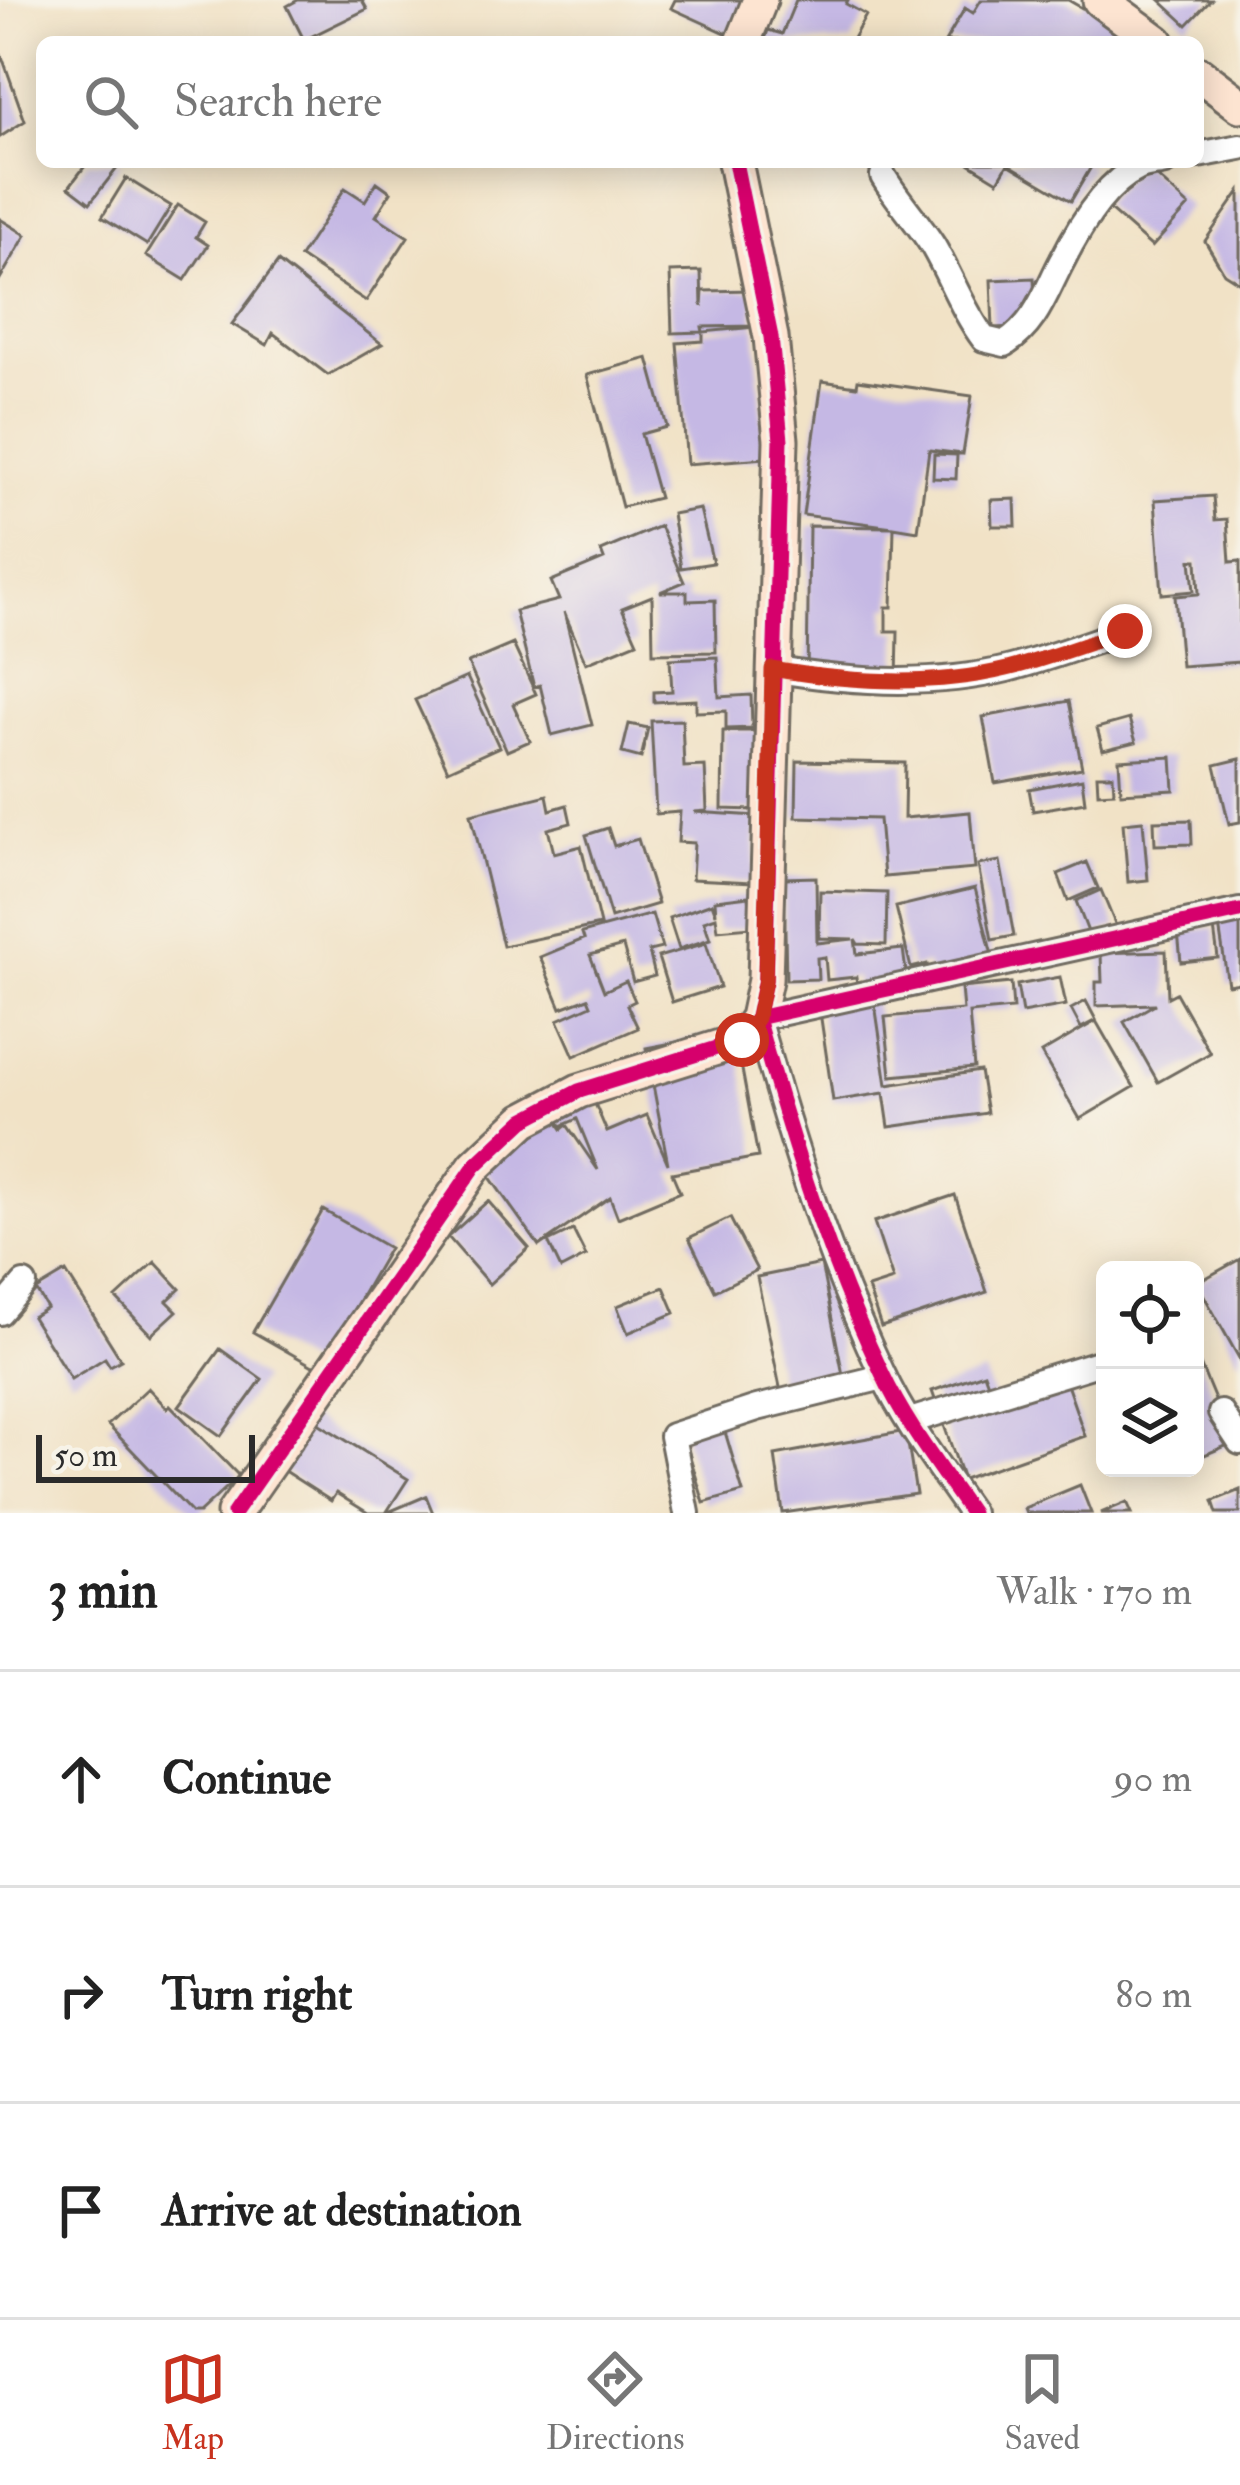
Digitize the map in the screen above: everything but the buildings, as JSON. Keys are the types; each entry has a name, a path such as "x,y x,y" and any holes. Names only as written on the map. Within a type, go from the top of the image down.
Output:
{"street":[{"path":"745,36 760,0"},
{"path":"1100,0 1148,36"},
{"path":"1204,78 1240,105"},
{"path":"1204,154 1240,147"},
{"path":"234,1513 475,1166 524,1120 561,1100 742,1040 757,1018 765,980 781,440 771,338 736,168"},
{"path":"883,176 929,240 972,323 984,339 1005,344 1021,334 1040,310 1063,258 1109,189 1137,168"},
{"path":"772,669 814,676 949,679 1007,669 1125,631"},
{"path":"757,1018 1240,911"},
{"path":"757,1018 790,1138 883,1377 971,1513"},
{"path":"0,1312 24,1284"},
{"path":"910,1421 1096,1364"},
{"path":"687,1513 672,1436 757,1408 883,1377"},
{"path":"1221,1413 1240,1442"}],"cycle path":[{"path":"234,1513 475,1166 524,1120 579,1091 742,1040 757,1018 765,980 781,440 771,337 736,168"},
{"path":"971,1513 901,1410 844,1287 757,1018 1240,911"}],"route":[{"path":"742,1040 757,1018 765,980 772,669 814,676 949,679 1007,669 1125,631"}]}
